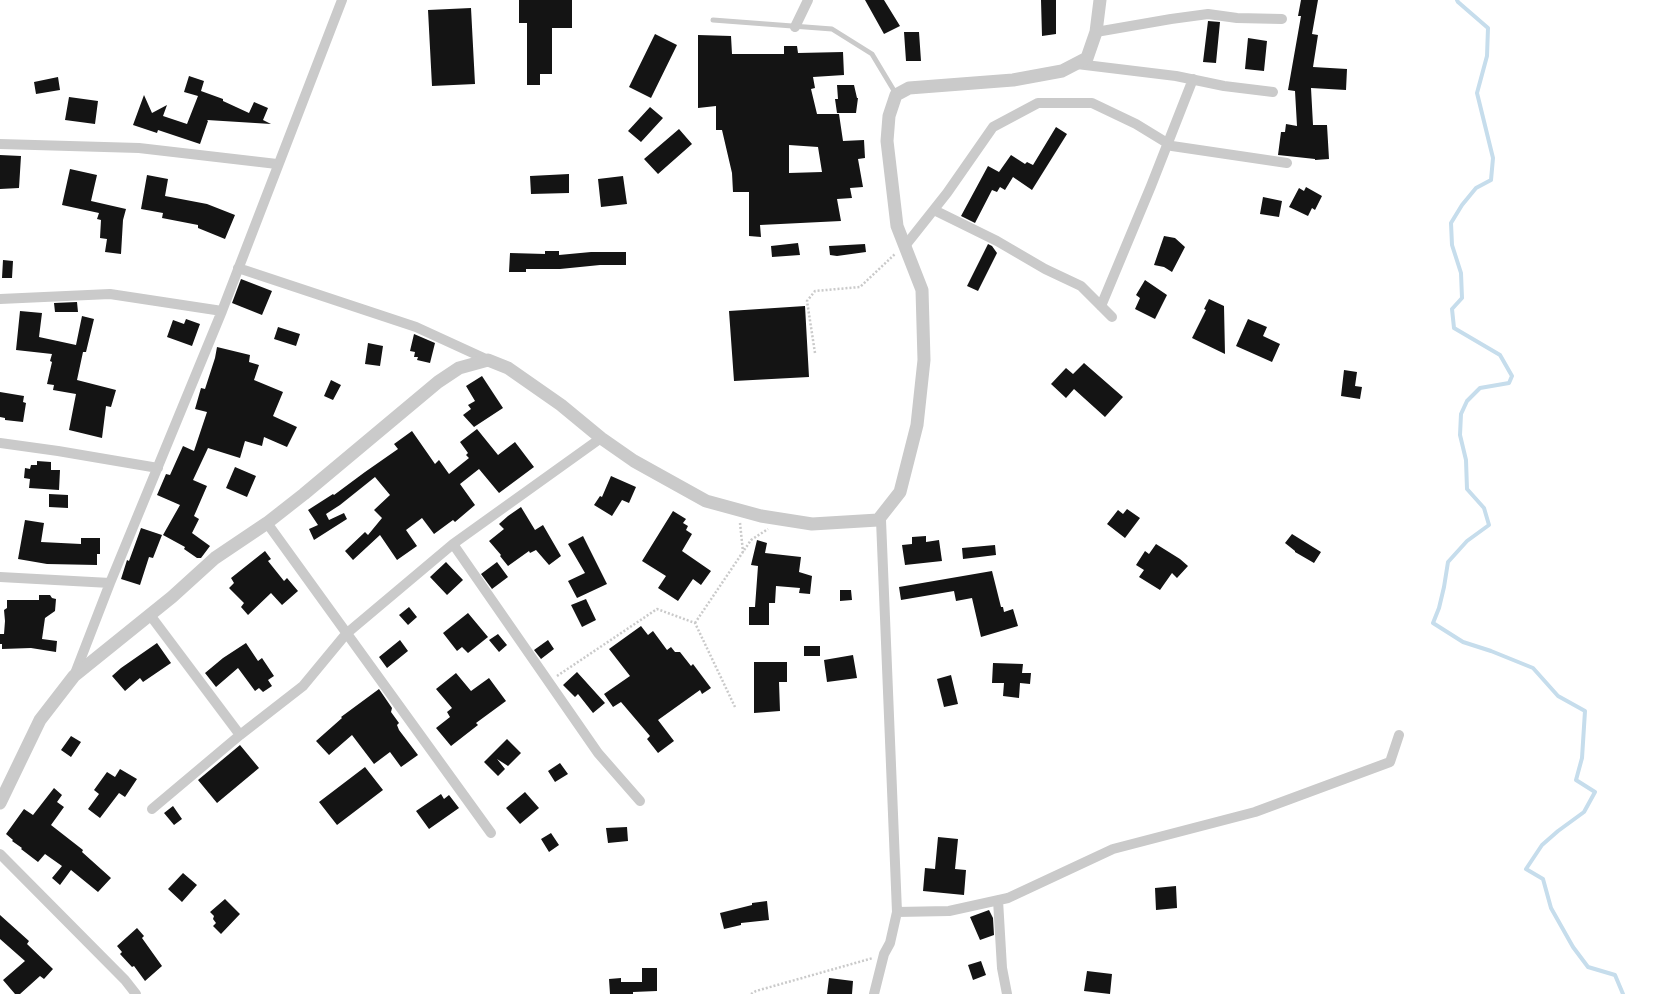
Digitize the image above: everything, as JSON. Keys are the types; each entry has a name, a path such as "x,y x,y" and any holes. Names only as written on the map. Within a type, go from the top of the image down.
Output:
{"street":[{"path":"74,676 110,583 222,311 277,164 342,0"},
{"path":"795,27 808,0"},
{"path":"878,520 900,492 917,425 924,360 922,290 897,226 887,141 889,116 896,95 909,88 1013,80 1062,71 1087,58 1096,32 1100,0"},
{"path":"1096,32 1208,14 1238,18 1282,19"},
{"path":"1077,64 1176,76 1224,86 1273,92"},
{"path":"1101,306 1193,80"},
{"path":"905,246 947,193 993,127 1038,103 1092,103 1136,124 1172,146 1287,163"},
{"path":"0,144 139,148 277,164"},
{"path":"934,210 997,241 1045,269 1081,286 1112,317"},
{"path":"238,268 416,327 508,368 544,392 601,438 634,461 706,501 738,510 812,524 881,520 897,912 890,942 884,954 874,994"},
{"path":"0,299 110,294 222,311"},
{"path":"0,803 40,720 74,676 150,615 215,558 267,523 304,494 438,382 459,368 488,360"},
{"path":"152,809 240,735 303,686 346,634 453,544 601,438"},
{"path":"0,443 58,450 158,468"},
{"path":"267,523 490,833"},
{"path":"453,544 598,753 640,801"},
{"path":"0,577 110,583"},
{"path":"150,615 240,735"},
{"path":"897,912 949,911 1008,898 1113,849 1255,812 1390,762 1399,735"},
{"path":"0,854 125,980 136,994"},
{"path":"998,900 1002,968 1007,994"}],"lane":[{"path":"713,20 832,29 872,54 896,95"}],"path":[{"path":"815,353 807,301 815,292 860,287 905,246"},
{"path":"738,510 743,553"},
{"path":"695,623 751,540 784,519"},
{"path":"548,681 657,609 695,623 735,707"},
{"path":"750,994 884,954"}],"building":[{"path":"519,0 572,0 572,28 552,28 552,74 540,74 540,85 527,85 527,23 519,23"},
{"path":"865,0 884,0 900,26 884,34"},
{"path":"1041,0 1056,0 1056,34 1042,36"},
{"path":"1301,0 1318,0 1312,34 1318,35 1313,67 1347,69 1346,90 1311,88 1313,125 1327,125 1329,159 1315,160 1278,155 1281,132 1285,132 1286,124 1297,126 1295,91 1288,90 1301,16 1298,16"},
{"path":"471,8 475,84 432,86 428,10"},
{"path":"1208,21 1220,22 1216,63 1203,62"},
{"path":"904,32 919,32 921,61 906,61"},
{"path":"655,34 677,45 651,98 629,87"},
{"path":"698,35 731,36 732,54 784,54 784,46 797,46 798,53 843,52 844,75 813,77 815,88 811,89 817,114 839,114 843,141 864,140 865,158 858,159 863,187 850,188 852,198 837,199 841,221 760,225 761,237 749,236 749,192 733,192 732,173 722,130 716,130 716,106 698,108","holes":["789,145 818,147 822,172 789,173"]},
{"path":"1248,38 1267,41 1264,71 1245,69"},
{"path":"189,76 204,81 201,91 223,99 223,101 249,113 254,102 268,108 263,120 271,124 207,120 208,121 200,144 158,130 157,133 133,125 144,95 152,113 167,105 163,116 187,124 198,96 184,92"},
{"path":"58,77 60,90 36,94 34,82"},
{"path":"837,85 854,85 858,98 856,113 837,113 835,99 838,99"},
{"path":"69,97 98,101 95,124 65,120"},
{"path":"650,107 663,118 641,142 628,131"},
{"path":"1056,127 1067,134 1032,190 1013,177 1005,190 1000,187 997,192 992,190 975,223 961,216 988,166 999,172 1011,155 1025,164 1027,162 1033,165"},
{"path":"679,129 692,144 658,174 644,159"},
{"path":"0,155 21,156 19,188 0,189"},
{"path":"70,169 97,175 91,201 126,209 123,220 121,254 105,252 107,239 100,238 101,220 97,219 99,213 62,205"},
{"path":"569,174 569,193 531,194 530,176"},
{"path":"147,175 168,179 165,196 207,204 235,215 225,239 198,228 198,225 162,218 163,213 141,209"},
{"path":"623,176 627,204 601,207 598,179"},
{"path":"1306,187 1322,196 1315,210 1312,208 1308,216 1289,207 1299,188 1304,191"},
{"path":"1263,197 1282,201 1279,217 1260,214"},
{"path":"1164,236 1175,238 1185,247 1172,272 1164,267 1154,265"},
{"path":"798,243 800,255 772,257 771,246"},
{"path":"865,244 866,252 837,256 830,255 829,246"},
{"path":"988,244 992,246 997,253 978,291 967,286"},
{"path":"545,251 559,251 559,255 591,252 626,252 626,265 600,265 560,269 526,269 526,272 509,272 510,253 545,254"},
{"path":"3,260 13,261 12,278 2,278"},
{"path":"241,279 272,291 262,315 232,303"},
{"path":"1145,280 1167,295 1155,319 1135,309 1140,298 1136,295"},
{"path":"1209,299 1224,306 1225,354 1192,338 1206,310 1204,309"},
{"path":"77,302 78,312 55,312 54,303"},
{"path":"805,306 809,377 734,381 729,311"},
{"path":"20,311 42,313 39,337 76,345 82,316 94,319 86,352 83,352 77,380 116,390 111,407 106,406 102,438 69,430 76,394 53,390 54,385 47,384 52,362 50,361 52,354 16,350"},
{"path":"186,319 200,324 192,346 167,337 173,320 184,324"},
{"path":"1248,319 1267,327 1263,336 1280,344 1272,362 1236,346"},
{"path":"278,327 300,334 296,346 274,339"},
{"path":"414,334 435,343 430,363 417,360 418,357 414,357 415,352 410,351"},
{"path":"368,343 383,346 380,366 365,364"},
{"path":"217,347 250,355 249,362 259,365 254,380 283,392 273,416 297,427 287,447 264,437 262,446 245,441 240,458 208,448 193,480 207,486 194,516 199,519 192,533 210,546 201,558 197,558 184,549 185,547 163,535 180,505 157,495 166,474 170,475 183,446 194,451 207,412 195,409 201,388 205,389"},
{"path":"1084,363 1123,397 1105,417 1074,389 1066,398 1051,384 1066,368 1073,374"},
{"path":"1344,370 1357,372 1355,386 1362,387 1360,399 1341,396"},
{"path":"482,376 503,408 474,427 463,415 471,409 468,405 475,401 466,386"},
{"path":"331,380 341,385 333,400 324,396"},
{"path":"0,392 24,396 23,402 26,403 23,422 5,420 5,418 0,417"},
{"path":"477,429 498,455 515,442 534,467 499,493 479,469 460,484 475,505 455,522 453,520 434,534 422,518 406,530 417,546 397,560 380,535 353,560 345,551 365,532 368,535 382,518 374,510 390,495 375,477 340,505 326,514 329,520 344,513 347,519 314,540 309,529 318,525 308,510 333,494 334,495 398,449 394,444 412,431 435,464 439,460 449,474 469,458 466,455 468,453 460,442"},
{"path":"37,461 51,462 51,470 60,470 59,490 29,488 30,479 24,478 25,468 30,469 31,465 37,465"},
{"path":"235,467 256,476 247,497 226,488"},
{"path":"611,476 636,487 629,503 622,500 612,516 594,505 600,496 602,497"},
{"path":"49,494 68,495 68,508 49,507"},
{"path":"521,507 535,530 543,525 561,556 549,565 536,550 530,553 529,551 508,566 489,541 504,529 499,524"},
{"path":"1127,509 1140,518 1125,538 1107,524 1118,510 1123,514"},
{"path":"673,511 686,519 683,523 688,526 686,530 692,534 682,551 711,571 701,585 693,579 678,601 658,588 666,576 642,561"},
{"path":"25,520 44,523 41,542 81,544 81,538 100,538 100,554 97,554 97,565 47,564 18,559"},
{"path":"141,528 162,535 153,558 149,557 140,585 121,579 127,560 129,561"},
{"path":"1292,534 1321,552 1314,563 1295,552 1285,543"},
{"path":"583,536 607,584 577,598 568,581 585,573 568,544"},
{"path":"926,536 926,542 939,540 942,561 905,565 902,545 912,544 912,537"},
{"path":"757,540 767,543 765,553 801,557 799,572 812,576 810,594 799,593 800,588 776,586 775,603 769,603 769,625 749,625 749,607 755,607 758,566 751,565"},
{"path":"1156,544 1180,559 1188,566 1177,578 1172,573 1160,590 1139,577 1144,570 1136,565 1145,551 1149,554"},
{"path":"995,545 996,555 963,559 962,548"},
{"path":"265,551 271,559 268,561 284,581 287,578 298,591 282,605 271,593 248,615 241,607 244,603 229,588 234,583 231,578"},
{"path":"446,562 463,580 447,595 430,577"},
{"path":"497,562 508,577 492,589 481,574"},
{"path":"992,571 1001,607 1003,607 1004,612 1013,609 1018,626 981,637 972,598 956,601 954,591 901,600 899,587"},
{"path":"840,590 851,590 852,600 840,601"},
{"path":"39,595 50,595 52,598 56,599 55,611 45,618 42,639 57,641 56,652 31,648 2,649 2,644 0,644 0,634 4,634 4,610 7,608 7,600 39,600"},
{"path":"586,599 596,620 582,627 571,605"},
{"path":"409,607 417,617 408,625 399,615"},
{"path":"468,613 488,637 468,653 462,647 457,651 443,633"},
{"path":"641,626 648,635 653,631 667,650 671,647 675,652 680,652 691,666 693,664 711,688 702,694 700,690 658,720 674,741 658,753 647,739 650,736 621,702 613,707 604,694 630,676 609,649"},
{"path":"498,634 507,645 499,652 489,640"},
{"path":"400,640 408,651 387,668 379,657"},
{"path":"548,640 554,649 541,659 534,650"},
{"path":"157,643 171,663 143,682 140,678 125,691 112,676"},
{"path":"246,643 258,661 262,658 274,676 268,680 272,686 263,692 259,688 255,691 238,668 216,687 205,673 223,658"},
{"path":"804,646 820,646 820,656 804,656"},
{"path":"853,655 857,678 827,682 824,660"},
{"path":"754,662 787,662 787,682 779,682 780,711 754,713"},
{"path":"993,663 1023,664 1022,673 1031,673 1030,684 1020,683 1019,698 1003,696 1004,683 992,683"},
{"path":"577,672 605,703 593,713 578,694 575,697 563,685"},
{"path":"456,673 471,691 489,678 506,701 476,723 478,725 451,746 436,728 450,717 447,712 452,708 436,689"},
{"path":"951,675 958,704 944,707 937,679"},
{"path":"379,689 392,708 391,712 399,723 397,725 399,730 418,755 401,767 390,752 374,764 352,735 329,755 316,741 342,718 341,717"},
{"path":"71,736 81,742 71,757 61,750"},
{"path":"507,739 521,753 508,766 497,759 505,769 498,776 484,762"},
{"path":"240,745 259,768 217,803 198,780"},
{"path":"560,763 568,774 555,782 548,771"},
{"path":"365,767 383,790 337,825 319,802"},
{"path":"120,769 137,779 125,797 119,793 100,818 88,809 99,794 94,790 107,772 115,777"},
{"path":"54,788 62,795 57,802 64,807 51,825 83,850 82,852 111,878 98,892 71,870 60,885 52,878 62,866 45,854 38,862 21,849 22,848 12,841 13,840 6,834 24,809 33,815"},
{"path":"525,792 539,808 520,824 506,808"},
{"path":"441,794 444,799 449,795 459,808 429,829 416,811"},
{"path":"173,806 182,819 174,825 164,813"},
{"path":"627,827 628,841 608,843 606,828"},
{"path":"551,833 559,845 549,852 541,839"},
{"path":"938,837 958,839 955,869 966,870 964,895 923,891 925,868 935,869"},
{"path":"183,873 197,885 182,902 168,889"},
{"path":"1176,886 1177,908 1156,910 1155,888"},
{"path":"225,899 240,914 221,934 213,926 216,923 213,919 214,916 210,912"},
{"path":"767,901 769,920 741,923 741,925 724,929 720,913 752,905 752,903"},
{"path":"989,910 993,918 994,935 980,940 970,917"},
{"path":"0,915 29,941 27,944 53,969 44,979 40,976 20,994 15,994 3,980 25,961 0,939"},
{"path":"137,928 144,936 142,938 162,966 145,981 134,966 132,967 120,954 122,952 117,946"},
{"path":"981,961 986,975 973,980 968,965"},
{"path":"642,968 657,968 657,991 633,992 633,994 610,994 609,979 621,978 621,982 642,982"},
{"path":"1087,971 1112,974 1110,994 1084,991"},
{"path":"829,978 853,981 852,994 827,994"}],"waterway":[{"path":"1457,0 1488,28 1487,56 1477,93 1493,158 1491,180 1476,188 1462,205 1451,223 1452,245 1461,273 1462,298 1452,309 1454,328 1500,355 1512,376 1509,383 1480,388 1467,401 1461,414 1460,435 1466,460 1467,489 1484,508 1489,525 1467,541 1448,562 1439,608 1433,623 1463,642 1491,651 1533,668 1558,696 1585,711 1582,758 1576,780 1595,792 1584,812 1542,845 1526,869 1543,879 1551,908 1573,947 1588,967 1615,975 1623,994"}]}
